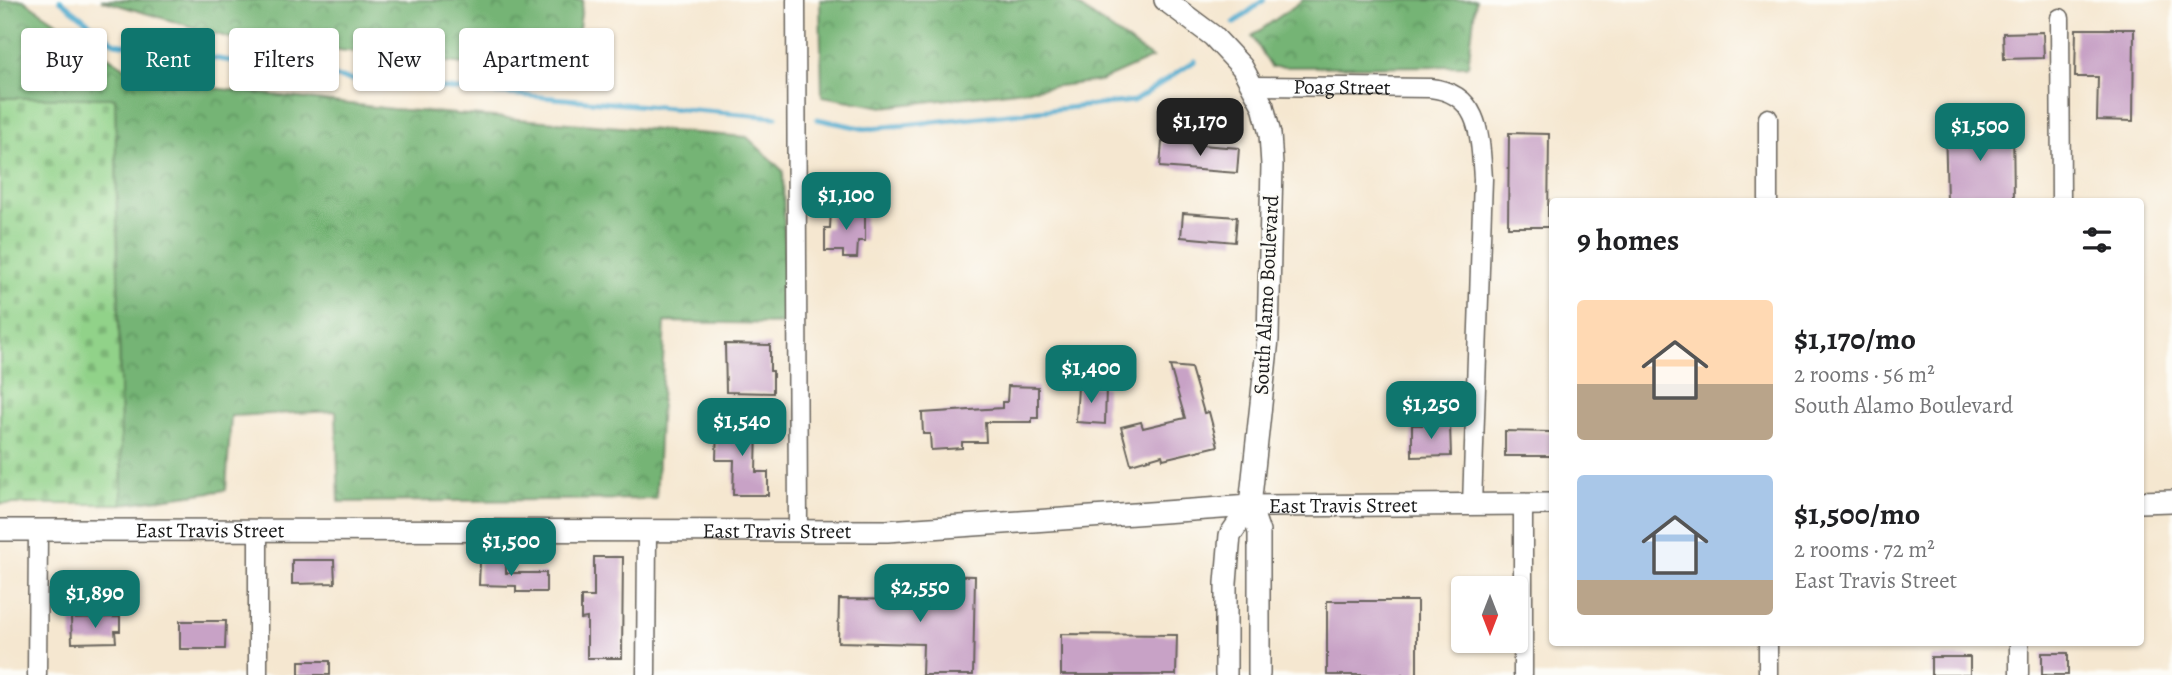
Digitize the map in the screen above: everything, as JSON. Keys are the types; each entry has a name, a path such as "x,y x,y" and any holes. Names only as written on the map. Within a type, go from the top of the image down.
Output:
{"street":[{"path":"796,0 798,531"},
{"path":"1165,0 1213,36 1242,66 1254,86"},
{"path":"2060,18 2061,198"},
{"name":"Poag Street","path":"1254,86 1430,88 1445,90 1466,102 1476,126 1483,179 1472,505"},
{"name":"South Alamo Boulevard","path":"1254,86 1263,106 1270,134 1272,165 1268,339 1250,506 1259,533 1259,675"},
{"path":"1768,118 1768,198"},
{"path":"2144,502 2172,502"},
{"name":"East Travis Street","path":"0,530 887,531 1250,506 1549,504"},
{"path":"1523,505 1523,675"},
{"name":"South Alamo Boulevard","path":"1226,675 1226,583 1230,534 1250,506"},
{"path":"258,529 258,675"},
{"path":"37,530 37,675"},
{"path":"646,675 647,532"},
{"path":"1768,646 1768,675"},
{"path":"2019,646 2019,675"}],"green space":[{"path":"0,0 23,0 65,28 21,28 21,91 107,91 107,55 121,65 121,91 215,91 215,88 392,109 747,137 783,171 786,324 665,322 656,499 339,502 336,411 231,416 226,490 122,504 115,98 0,98"},
{"path":"101,0 583,0 579,28 459,28 459,63 445,62 445,28 353,28 353,52 339,50 339,28 229,28 229,38 215,34 215,28 196,28"},
{"path":"820,0 1070,0 1152,58 1100,81 883,107 822,96"},
{"path":"1303,0 1476,0 1468,66 1271,67 1252,36"},
{"path":"0,98 115,98 122,504 0,504"}],"building":[{"path":"2076,29 2134,29 2133,121 2097,120 2098,77 2075,77"},
{"path":"2043,32 2044,58 2004,59 2003,33"},
{"path":"2013,125 2014,198 1947,198 1945,126"},
{"path":"1509,133 1549,134 1548,227 1508,227"},
{"path":"1162,142 1239,148 1237,173 1160,167"},
{"path":"831,210 865,210 865,241 858,241 857,258 843,258 843,251 825,251 825,228 830,228"},
{"path":"1183,213 1237,217 1235,242 1181,237"},
{"path":"725,344 770,345 773,393 726,392"},
{"path":"1170,366 1191,368 1204,413 1209,412 1218,446 1163,459 1162,455 1131,464 1121,427 1141,422 1143,428 1185,418"},
{"path":"1008,386 1038,387 1038,418 1032,418 1032,422 985,422 986,442 962,442 962,448 931,450 930,434 923,434 922,413 1002,408 1002,402 1007,402"},
{"path":"1078,386 1106,387 1105,424 1076,422"},
{"path":"717,424 757,425 756,472 768,472 768,495 733,495 734,460 716,460"},
{"path":"1412,425 1450,425 1451,456 1412,457"},
{"path":"1505,431 1549,432 1549,456 1505,456"},
{"path":"594,557 623,557 622,658 587,658 587,618 581,619 581,597 594,597"},
{"path":"292,560 334,560 335,583 292,584"},
{"path":"480,561 506,562 506,573 546,573 546,592 516,592 516,586 479,585"},
{"path":"924,575 975,576 973,675 922,675 923,644 838,642 839,599 923,600"},
{"path":"1327,601 1417,601 1417,675 1327,675"},
{"path":"120,617 120,631 115,631 116,642 72,643 71,618"},
{"path":"180,621 226,621 225,649 180,649"},
{"path":"1061,634 1177,635 1176,675 1061,675"},
{"path":"2042,653 2068,653 2068,675 2042,675"},
{"path":"1931,657 1970,657 1970,675 1931,675"},
{"path":"299,661 330,661 330,675 299,675"}],"waterway":[{"path":"60,0 115,43 367,82 776,117"},
{"path":"1234,23 1264,0"},
{"path":"817,119 866,129 1134,101 1195,61"}]}
